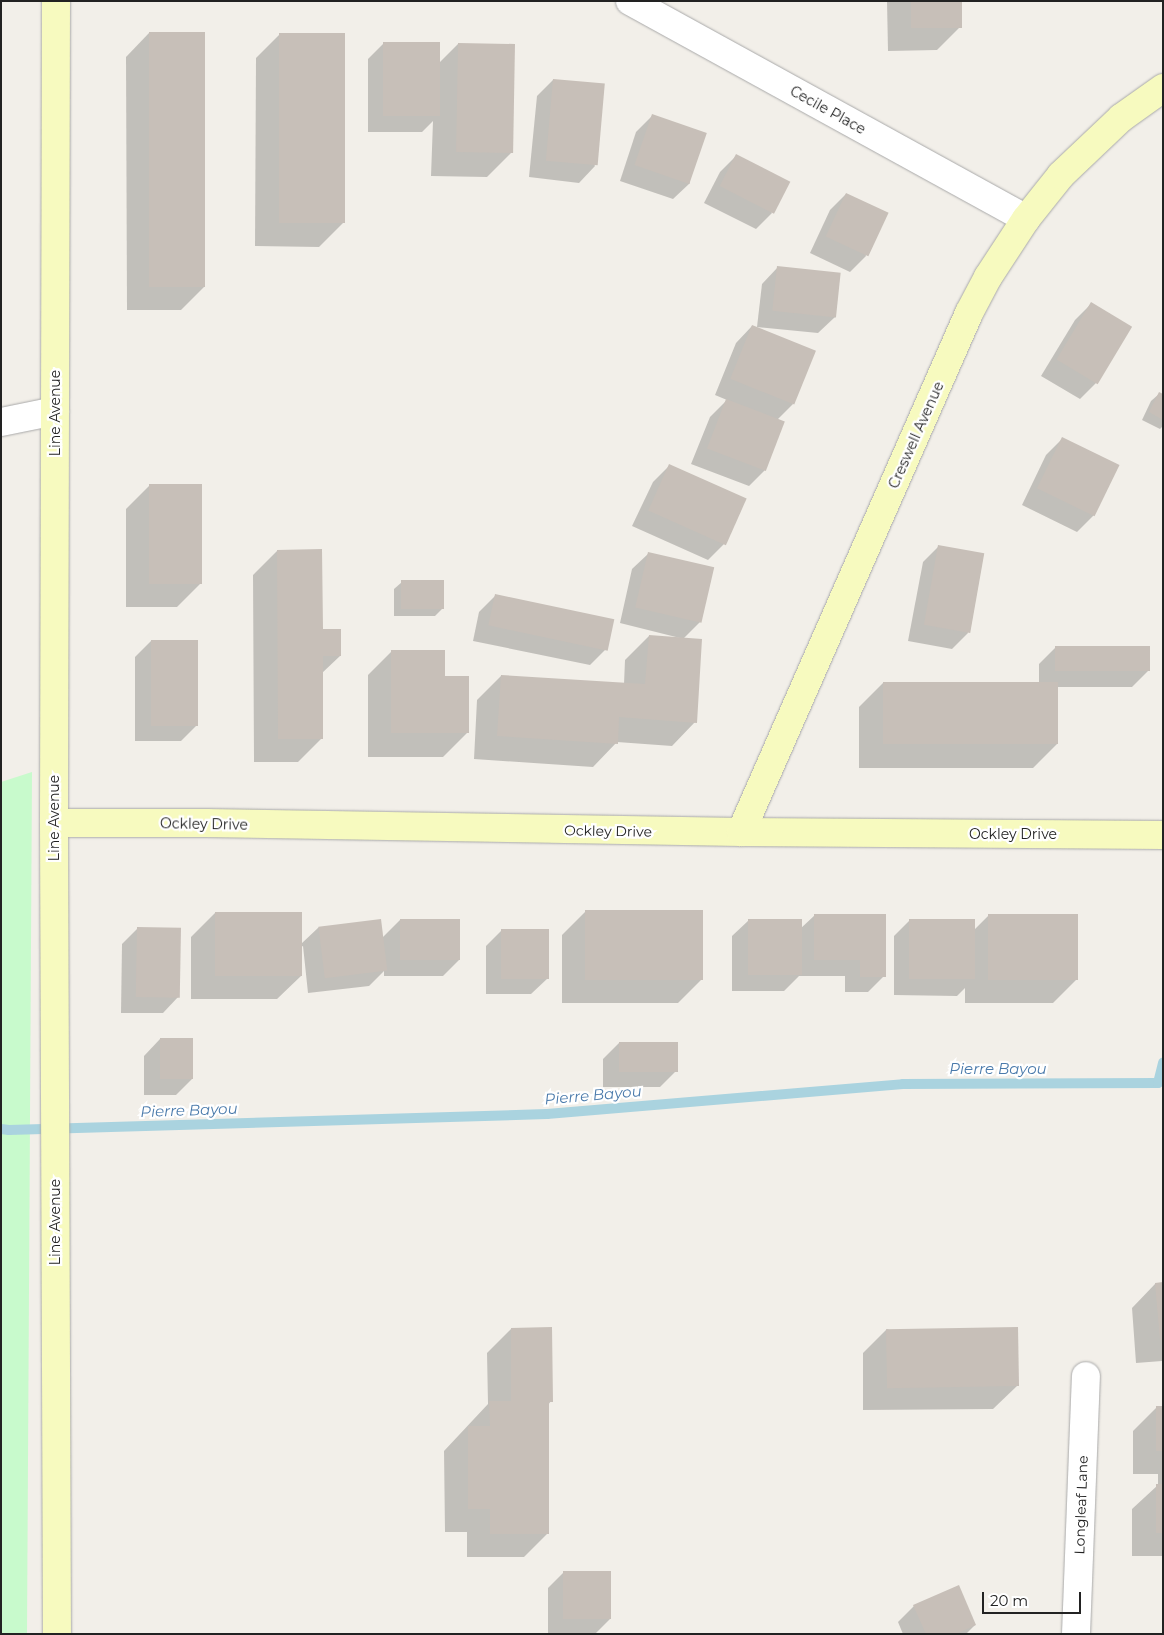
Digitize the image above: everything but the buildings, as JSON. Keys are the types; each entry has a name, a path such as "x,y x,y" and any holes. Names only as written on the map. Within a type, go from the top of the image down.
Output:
{"street":[{"name":"Line Avenue","path":"56,1 54,823 57,1634"},
{"name":"Cecile Place","path":"630,1 1026,219"},
{"name":"Creswell Avenue","path":"742,832 969,313 988,276 1026,219 1067,169 1121,118 1163,88"},
{"path":"1,422 55,411"},
{"name":"Ockley Drive","path":"54,823 207,823 742,832 1163,835"},
{"name":"Longleaf Lane","path":"1076,1634 1086,1376"}],"green space":[{"path":"32,772 27,1634 1,1634 1,782"}],"waterway":[{"name":"Pierre Bayou","path":"1,1129 547,1114 903,1084 1158,1083 1163,1063"}]}
